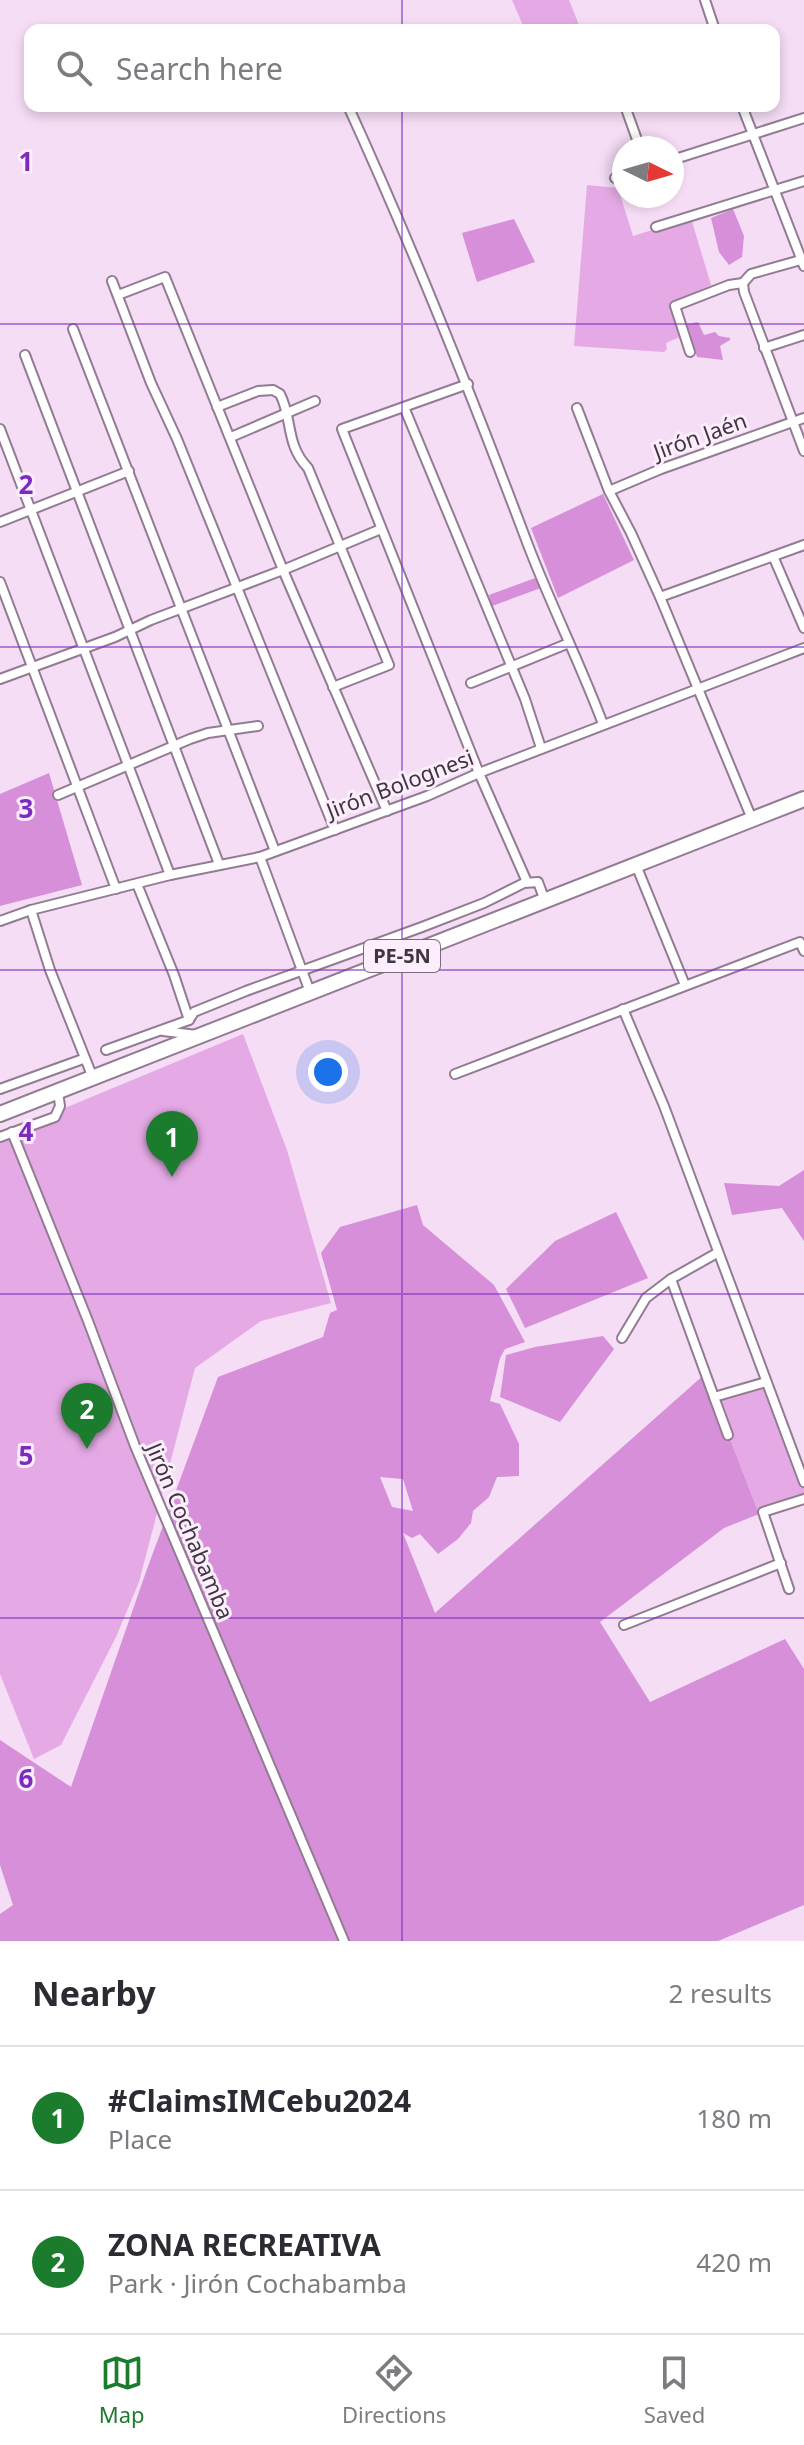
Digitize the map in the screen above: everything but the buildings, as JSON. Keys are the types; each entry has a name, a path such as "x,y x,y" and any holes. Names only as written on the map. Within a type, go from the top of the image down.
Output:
{"highway":[{"name":"PE-5N","path":"0,1114 804,799"}],"street":[{"path":"705,0 713,24"},
{"path":"351,112 405,231 603,724"},
{"path":"627,112 636,136"},
{"path":"690,352 675,306 729,285 743,283 751,274 803,262 744,112"},
{"path":"684,156 804,118"},
{"path":"656,227 804,181"},
{"path":"118,295 165,277 283,570 387,811"},
{"path":"112,281 335,830"},
{"path":"743,283 764,348 804,451"},
{"path":"73,329 275,851"},
{"path":"764,348 804,335"},
{"path":"25,355 219,864"},
{"path":"468,384 342,429 479,773 527,882"},
{"path":"217,407 258,391 273,390 280,394 289,432 300,459 308,468 389,665 333,687"},
{"path":"231,437 315,401"},
{"path":"404,407 512,666 541,748"},
{"path":"577,408 609,491 660,597 752,819"},
{"name":"Jirón Jaén","path":"609,491 804,418"},
{"path":"0,429 170,875"},
{"path":"0,522 129,471"},
{"path":"0,679 130,631 381,529"},
{"path":"660,597 804,545"},
{"path":"773,556 804,628"},
{"path":"0,582 116,889"},
{"path":"471,683 569,643"},
{"name":"Jirón Bolognesi","path":"0,921 31,910 170,875 260,857 387,811 541,748 804,648"},
{"path":"58,795 173,746 226,730 258,726"},
{"path":"260,857 310,992"},
{"path":"635,864 685,985"},
{"path":"106,1050 189,1020 194,1012 484,903 527,882 538,882 545,901"},
{"path":"137,884 189,1020"},
{"path":"31,910 50,970 93,1078"},
{"path":"455,1074 800,942 804,951"},
{"path":"623,1009 664,1106 804,1482"},
{"path":"161,1030 198,1035"},
{"path":"0,1089 83,1059"},
{"path":"0,1137 55,1117 60,1106 58,1092"},
{"name":"Jirón Cochabamba","path":"12,1132 135,1446 344,1941"},
{"path":"622,1338 646,1298 671,1279 717,1253"},
{"path":"671,1279 728,1435"},
{"path":"714,1397 766,1382"},
{"path":"789,1589 763,1512 804,1499"},
{"path":"624,1625 781,1563"}],"shaded area":[{"path":"512,0 569,0 579,24 522,24"},
{"path":"587,185 612,187 612,208 624,208 633,236 691,218 711,285 671,304 682,336 666,343 664,352 574,346"},
{"path":"733,209 744,236 742,257 729,265 719,252 711,218"},
{"path":"514,219 535,262 477,282 462,233"},
{"path":"698,322 704,335 715,332 730,338 720,346 723,360 697,357 687,324"},
{"path":"603,494 634,560 558,598 531,528"},
{"path":"538,577 541,588 492,606 489,595"},
{"path":"49,773 82,885 0,906 0,794"},
{"path":"243,1034 287,1150 331,1303 261,1321 195,1368 139,1582 116,1637 61,1745 34,1759 0,1674 0,1135"},
{"path":"804,1170 804,1241 782,1208 732,1215 724,1183 779,1186"},
{"path":"417,1205 423,1225 494,1285 525,1342 505,1349 490,1401 500,1404 519,1444 519,1476 497,1477 489,1497 473,1511 471,1523 458,1539 438,1554 420,1534 412,1538 403,1533 435,1613 705,1374 759,1514 724,1528 600,1622 650,1702 785,1639 804,1669 804,1905 718,1941 0,1941 0,1914 13,1905 0,1865 0,1740 71,1787 218,1377 323,1337 330,1313 337,1310 321,1253 340,1227","holes":["380,1477 403,1479 413,1511 392,1507"]},
{"path":"616,1212 648,1278 525,1328 506,1289 555,1241"},
{"path":"603,1336 614,1349 560,1422 500,1397 506,1355"},
{"path":"764,1382 804,1483 804,1496 759,1514 714,1397"}],"place":[{"name":"#ClaimsIMCebu2024","path":"172,1177"},
{"name":"ZONA RECREATIVA","path":"87,1449"}]}
